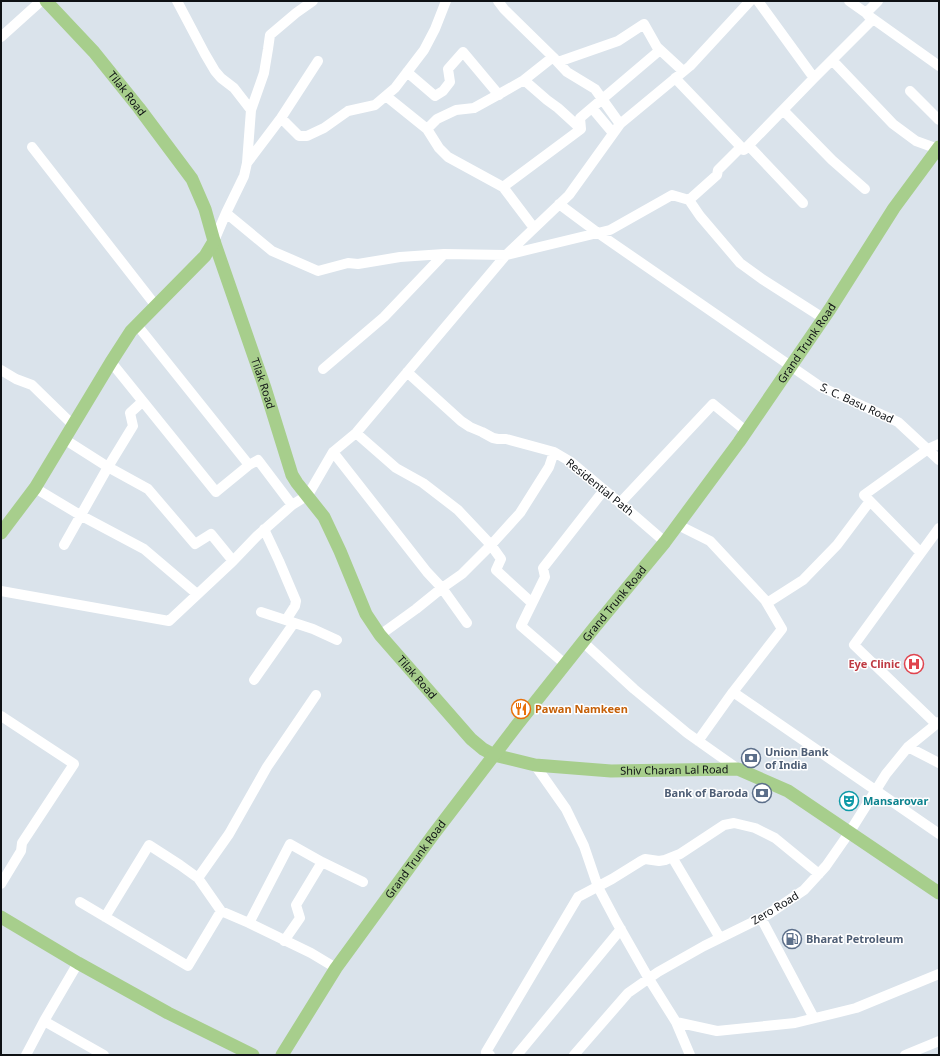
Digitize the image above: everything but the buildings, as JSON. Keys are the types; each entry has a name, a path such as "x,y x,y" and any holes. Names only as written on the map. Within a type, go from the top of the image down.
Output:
{"main road":[{"name":"Tilak Road","path":"46,1 94,52 139,108 192,179 205,209 214,242 265,388 292,474 297,483 324,516 366,614 380,635 471,739 483,749 494,755"},
{"name":"Grand Trunk Road","path":"282,1055 336,968 433,835 582,642 678,525 791,366 894,208 938,151"},
{"path":"1,533 35,488 110,362 131,331 205,256 214,242"},
{"name":"Shiv Charan Lal Road","path":"494,755 535,765 612,770 738,769 788,791 939,894"},
{"path":"1,917 78,963 168,1013 253,1055"}],"street":[{"path":"1,37 41,1"},
{"path":"177,1 215,71 221,78 234,88 251,110"},
{"path":"214,242 244,176 247,163 251,110 264,73 270,35 313,1"},
{"path":"280,118 299,136 307,136 324,128 348,111 374,105 395,88 424,50 435,29 446,1"},
{"path":"498,1 504,10 567,72 596,90 620,124"},
{"path":"1,591 169,621 233,561 264,529 292,505 308,495 333,452 356,433 506,255 568,195 620,124 690,66 750,1"},
{"path":"758,1 814,78"},
{"path":"849,1 939,66"},
{"path":"867,14 878,1"},
{"path":"688,200 717,175 718,170 783,110 872,20 867,14"},
{"path":"427,129 437,119 456,110 474,108 499,95 555,59 618,41 644,24 657,47 679,75 745,146 803,203"},
{"path":"581,129 580,118 660,50"},
{"path":"407,72 436,96 443,91 450,82 448,69 463,52 499,95"},
{"path":"832,60 893,124 916,141 938,151"},
{"path":"247,163 280,118 318,61"},
{"path":"524,80 581,129"},
{"path":"910,91 939,120"},
{"path":"386,96 427,129 448,157 503,187 534,228"},
{"path":"592,108 613,134"},
{"path":"783,110 832,160 866,188"},
{"path":"503,187 581,129"},
{"path":"32,147 156,306"},
{"path":"226,214 272,250 318,271 348,263 358,264 400,257 444,254 506,255 610,230 672,194 688,200 740,263 823,318"},
{"name":"S. C. Basu Road","path":"559,204 598,233 821,387 898,422 939,460"},
{"path":"323,369 384,317 444,254"},
{"path":"137,325 249,465"},
{"path":"110,362 216,492 249,465 258,460 292,505"},
{"path":"1,370 16,379 32,385 73,425"},
{"name":"Residential Path","path":"407,372 460,421 470,427 493,438 506,439 554,452 571,462 665,542"},
{"path":"64,545 80,515 133,426 130,414 142,402"},
{"path":"620,503 713,404 746,431"},
{"path":"356,433 396,468 424,484 458,510 491,545 501,559 496,570 532,604"},
{"path":"64,439 108,467 148,489 195,544 211,534 233,561"},
{"path":"921,553 864,495 928,449 939,444"},
{"path":"333,452 427,572 442,588 467,623"},
{"path":"380,635 462,574 491,545 520,513 549,467 554,452"},
{"path":"35,488 80,515 144,549 197,594"},
{"path":"565,664 521,626 545,577 543,568 604,490"},
{"path":"767,603 803,580 837,545 870,501"},
{"path":"678,525 710,542 767,603 782,629 733,692 698,741"},
{"path":"938,723 854,645 939,528"},
{"path":"254,680 290,622 296,601 264,529"},
{"path":"261,612 313,629 336,640"},
{"path":"582,642 634,689 687,733 738,769"},
{"path":"733,692 939,834"},
{"path":"198,878 229,834 267,767 316,695"},
{"path":"1,716 74,764 22,843 21,851 1,884"},
{"name":"Zero Road","path":"574,1055 628,993 704,946 760,918 804,890 826,866 886,774 908,746 938,723"},
{"path":"908,746 939,763"},
{"path":"535,765 566,809 584,846 598,886 649,979 676,1022 690,1055"},
{"path":"490,1055 486,1052 578,898 641,860 645,859 659,861 680,854 724,825 734,823 755,828 775,838 819,874"},
{"path":"249,923 290,844 363,882"},
{"path":"105,917 149,845 198,878 221,911 311,953 336,968"},
{"path":"672,857 720,938"},
{"path":"284,941 300,918 296,905 322,862"},
{"path":"80,902 188,966 221,911"},
{"path":"760,918 814,1018"},
{"path":"517,1055 621,929"},
{"path":"26,1055 78,963"},
{"path":"676,1022 717,1031 795,1023 856,1008 939,974"},
{"path":"44,1021 104,1055"},
{"path":"905,1055 939,1041"}],"place":[{"name":"Eye Clinic","path":"914,664"},
{"name":"Pawan Namkeen","path":"521,709"},
{"name":"Union Bank of India","path":"751,758"},
{"name":"Bank of Baroda","path":"762,793"},
{"name":"Mansarovar","path":"849,801"},
{"name":"Bharat Petroleum","path":"792,939"}]}
